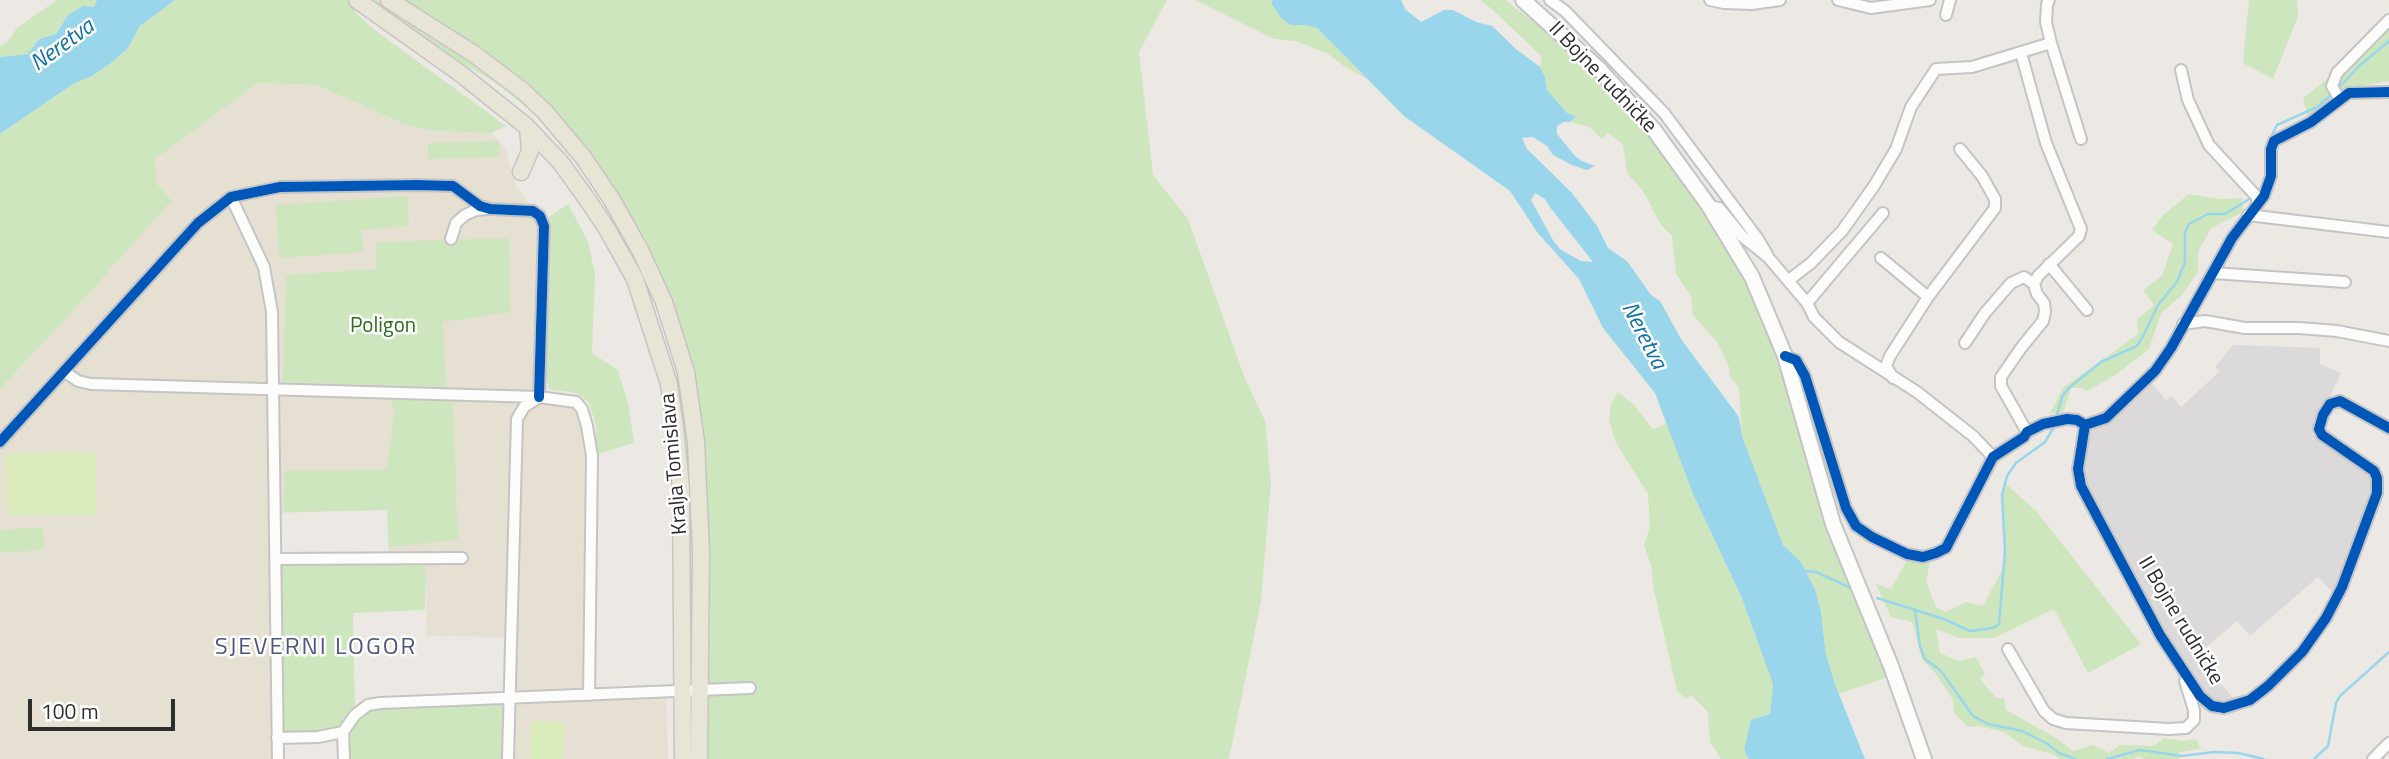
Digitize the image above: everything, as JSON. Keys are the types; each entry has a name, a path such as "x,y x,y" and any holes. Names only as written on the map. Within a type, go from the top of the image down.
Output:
{"main road":[{"name":"Kralja Tomislava","path":"357,0 471,81 528,128 563,166 607,229 635,279 669,384 675,427 681,489 683,759"},
{"name":"Kralja Tomislava","path":"389,0 474,54 523,91 545,112 583,157 612,200 652,274 677,337 686,372 696,442 701,552 699,759"},
{"path":"521,172 530,151 528,128"}],"street":[{"name":"II Bojne rudničke","path":"1523,0 1599,69 1654,130 1709,206 1752,277 1784,356 1833,524 1891,666 1924,759"},
{"name":"II Bojne rudničke","path":"1550,0 1565,11 1664,113 1758,239 1768,257"},
{"path":"1710,0 1752,4 1780,0"},
{"path":"1838,0 1871,8 1928,0"},
{"path":"1946,15 1950,0"},
{"path":"2049,0 2046,22 2081,139"},
{"path":"2336,94 2337,73 2389,20"},
{"path":"1789,280 1811,264 1842,231 1874,186 1896,149 1911,107 1937,69 1972,67 2051,43"},
{"path":"2021,53 2046,143 2081,229 2079,236 2049,264 2034,284"},
{"path":"2181,70 2188,100 2209,145 2257,200"},
{"path":"2085,425 2106,418 2155,371 2171,348 2232,238 2257,200 2264,197 2271,176 2271,149 2274,141 2306,125 2336,94 2389,92"},
{"path":"1675,161 1687,145"},
{"path":"1893,378 1886,366 1890,356 1928,297 1995,208 1996,199 1982,176 1959,149"},
{"path":"0,442 190,231 232,197 293,186 453,186 480,206 490,209"},
{"path":"232,197 264,267 272,312 278,759"},
{"name":"II Bojne rudničke","path":"1709,206 1719,208 1755,248 1768,257"},
{"path":"451,239 456,223 476,210 533,211 540,216 544,226 539,397"},
{"path":"1807,303 1884,213"},
{"path":"2248,215 2389,232"},
{"path":"1768,257 1807,303 1814,317 1839,342 1917,392 1973,436 1993,457"},
{"path":"1881,258 1928,297"},
{"path":"2049,264 2087,310"},
{"path":"2213,273 2345,282"},
{"path":"1965,343 1985,313 2011,283 2024,277 2034,284 2044,303 2043,321 2001,377 2001,386 2027,432"},
{"path":"2183,324 2204,321 2245,328 2337,331 2389,341"},
{"name":"II Bojne rudničke","path":"1784,356 1796,360 1805,376 1846,508 1856,526 1907,554 1923,557 1946,548 1993,457 2024,437 2027,432 2056,421 2077,420 2085,425 2078,461 2081,486 2160,635 2200,696 2212,706 2224,708 2250,700 2302,652 2326,618 2342,587 2377,493 2374,471 2322,435 2319,429 2320,421 2330,404 2340,401 2389,428"},
{"path":"65,372 78,381 91,384 539,397 576,402 582,409 592,456 589,695"},
{"path":"508,759 517,419 524,407 539,397"},
{"path":"276,559 462,558"},
{"name":"II Bojne rudničke","path":"2008,649 2044,711 2053,719 2066,723 2186,728 2194,720 2194,710 2185,683 2186,674"},
{"path":"344,759 343,732 355,715 368,705 750,688"},
{"path":"277,738 318,737 343,732"},
{"path":"2373,759 2389,744"}],"shaded area":[{"path":"258,83 316,85 404,124 434,131 491,133 505,148 516,185 544,226 539,396 572,400 587,426 589,695 666,691 668,759 508,759 512,637 427,636 425,558 389,558 387,510 279,513 279,759 0,759 0,389 172,199 156,183 154,159"},
{"path":"2233,345 2320,348 2320,364 2341,373 2312,434 2316,437 2322,435 2377,478 2337,597 2318,577 2250,636 2237,621 2197,655 2238,704 2212,706 2160,635 2078,469 2079,453 2092,423 2147,378 2166,400 2172,396 2181,407 2220,371 2215,367"}],"green space":[{"path":"57,0 97,0 95,7 68,15 56,34 39,39 28,54 0,57 0,46 8,41 17,28"},
{"path":"175,0 350,0 356,13 372,28 506,126 491,133 434,131 404,124 316,85 258,83 155,159 156,183 172,200 0,389 0,134 73,84 92,76 111,63 128,48 140,26"},
{"path":"369,0 377,0 421,27 528,102 558,137 493,81 455,59"},
{"path":"389,0 1167,0 1139,52 1153,175 1188,219 1244,376 1265,421 1271,483 1261,601 1229,759 699,759 686,372 640,250 545,112"},
{"path":"1195,0 1272,0 1272,6 1291,25 1317,28 1367,79 1327,53 1295,41 1274,39"},
{"path":"1480,0 1505,0 1596,70 1654,130 1752,277 1833,524 1894,675 1838,694 1826,655 1821,612 1815,589 1801,562 1783,545 1742,436 1739,388 1730,377 1729,367 1717,342 1693,315 1691,296 1676,274 1672,236 1661,225 1643,191 1627,173 1623,144 1608,133 1602,139 1589,127 1570,122 1576,116 1567,113 1547,90 1540,67 1542,57"},
{"path":"2249,0 2297,0 2298,16 2273,79 2243,63"},
{"path":"2389,30 2389,81 2356,87 2330,99 2308,118 2303,98"},
{"path":"499,141 499,157 428,159 428,143"},
{"path":"2189,194 2220,199 2242,198 2243,212 2211,228 2198,252 2198,272 2182,295 2161,313 2149,349 2114,376 2087,391 2071,388 2063,413 2050,413 2063,388 2138,334 2137,319 2154,305 2143,290 2162,276 2173,244 2152,230 2163,215"},
{"path":"407,196 409,226 362,230 363,252 279,258 276,205"},
{"path":"568,204 588,241 595,275 592,353 618,370 628,403 634,443 597,454 596,425 589,402 575,393 549,389 544,366 549,217"},
{"name":"Poligon","path":"509,238 511,312 443,322 446,387 283,382 286,275 377,269 376,242"},
{"path":"1618,392 1633,404 1653,429 1667,423 1693,494 1741,596 1773,684 1770,714 1744,750 1749,759 1721,759 1710,742 1708,712 1691,695 1686,699 1677,691 1654,591 1651,565 1644,546 1650,526 1648,494 1616,443 1609,420 1611,403"},
{"path":"390,398 453,400 458,540 389,547 387,510 284,512 284,471 381,470 388,465 394,409"},
{"path":"6,453 96,453 97,515 7,515"},
{"path":"2005,483 2037,512 2141,644 2088,673 2054,609 1994,638 1959,638 1936,629 1940,653 1959,661 1976,657 1985,674 1980,679 1996,698 2004,698 2006,710 2056,738 2073,751 2093,745 2109,753 2120,745 2154,746 2164,738 2184,741 2197,739 2200,749 2179,752 2179,759 2145,759 2139,756 2132,759 2060,759 2023,746 2004,732 1979,726 1968,727 1954,713 1953,700 1936,674 1922,659 1912,622 1891,617 1876,584 1891,589 1907,560 1930,560 1926,582 1936,607 1946,612 1966,602 1983,606 2003,568 2005,551 2002,495"},
{"path":"43,527 44,550 0,553 0,530"},
{"path":"426,558 425,610 353,613 355,714 368,705 510,698 508,759 344,759 343,732 279,738 278,559"},
{"path":"531,721 564,722 563,759 530,759"}],"water":[{"name":"Neretva","path":"97,0 175,0 140,26 128,48 111,63 92,76 73,84 0,134 0,57 28,54 39,39 56,34 68,15 83,6 94,7"},
{"name":"Neretva","path":"1272,0 1401,0 1405,9 1421,22 1444,10 1453,10 1476,22 1492,26 1540,67 1547,90 1567,113 1576,116 1570,122 1557,126 1557,134 1575,156 1595,166 1587,170 1572,165 1553,155 1547,146 1533,137 1522,138 1527,149 1572,193 1597,226 1608,248 1627,261 1651,295 1660,301 1681,339 1739,417 1742,436 1783,545 1801,562 1815,589 1821,612 1826,655 1865,759 1749,759 1744,750 1751,720 1770,714 1773,684 1741,596 1693,494 1655,393 1603,328 1579,279 1537,232 1510,191 1404,116 1317,28 1291,25 1282,19 1272,5","holes":["1535,193 1545,199 1549,206 1593,262 1581,261 1561,250 1554,242 1531,200"]}],"waterway":[{"path":"2338,89 2358,67 2389,41"},
{"path":"2267,145 2277,125 2317,107 2333,93"},
{"path":"2056,417 2063,395 2070,387 2101,362 2137,346 2158,305 2177,282 2185,262 2185,232 2189,224 2208,214 2225,214 2251,198"},
{"path":"1877,598 1944,619 1970,631 1993,628 1999,624 2005,551 2002,495 2007,476 2016,463 2045,442 2054,427"},
{"path":"1806,571 1816,572 1851,588"},
{"path":"1915,610 1920,646 1925,659 1941,671 1973,716 1988,724 2022,731 2059,753 2075,759"},
{"path":"2314,759 2328,746 2336,703 2340,696 2389,652"},
{"path":"2107,759 2140,750 2182,756 2214,752 2238,753 2264,759"}],"cycle path":[{"path":"1785,356 1796,360 1805,376 1846,508 1856,526 1907,554 1923,557 1936,553 1946,548 1993,457 2024,437 2027,432 2043,424 2067,419 2077,420 2085,425 2106,418 2155,371 2171,348 2232,238 2264,196 2271,176 2271,149 2274,141 2311,122 2349,93 2389,92"},
{"path":"0,442 198,223 231,197 280,187 453,186 480,206 533,211 540,216 544,226 539,397"},
{"path":"2085,425 2078,469 2081,486 2160,635 2200,696 2212,706 2224,708 2250,700 2302,652 2326,618 2342,587 2377,493 2374,471 2322,435 2319,429 2323,415 2330,404 2340,401 2389,428"}],"district":[{"name":"SJEVERNI LOGOR","path":"316,648"}]}
